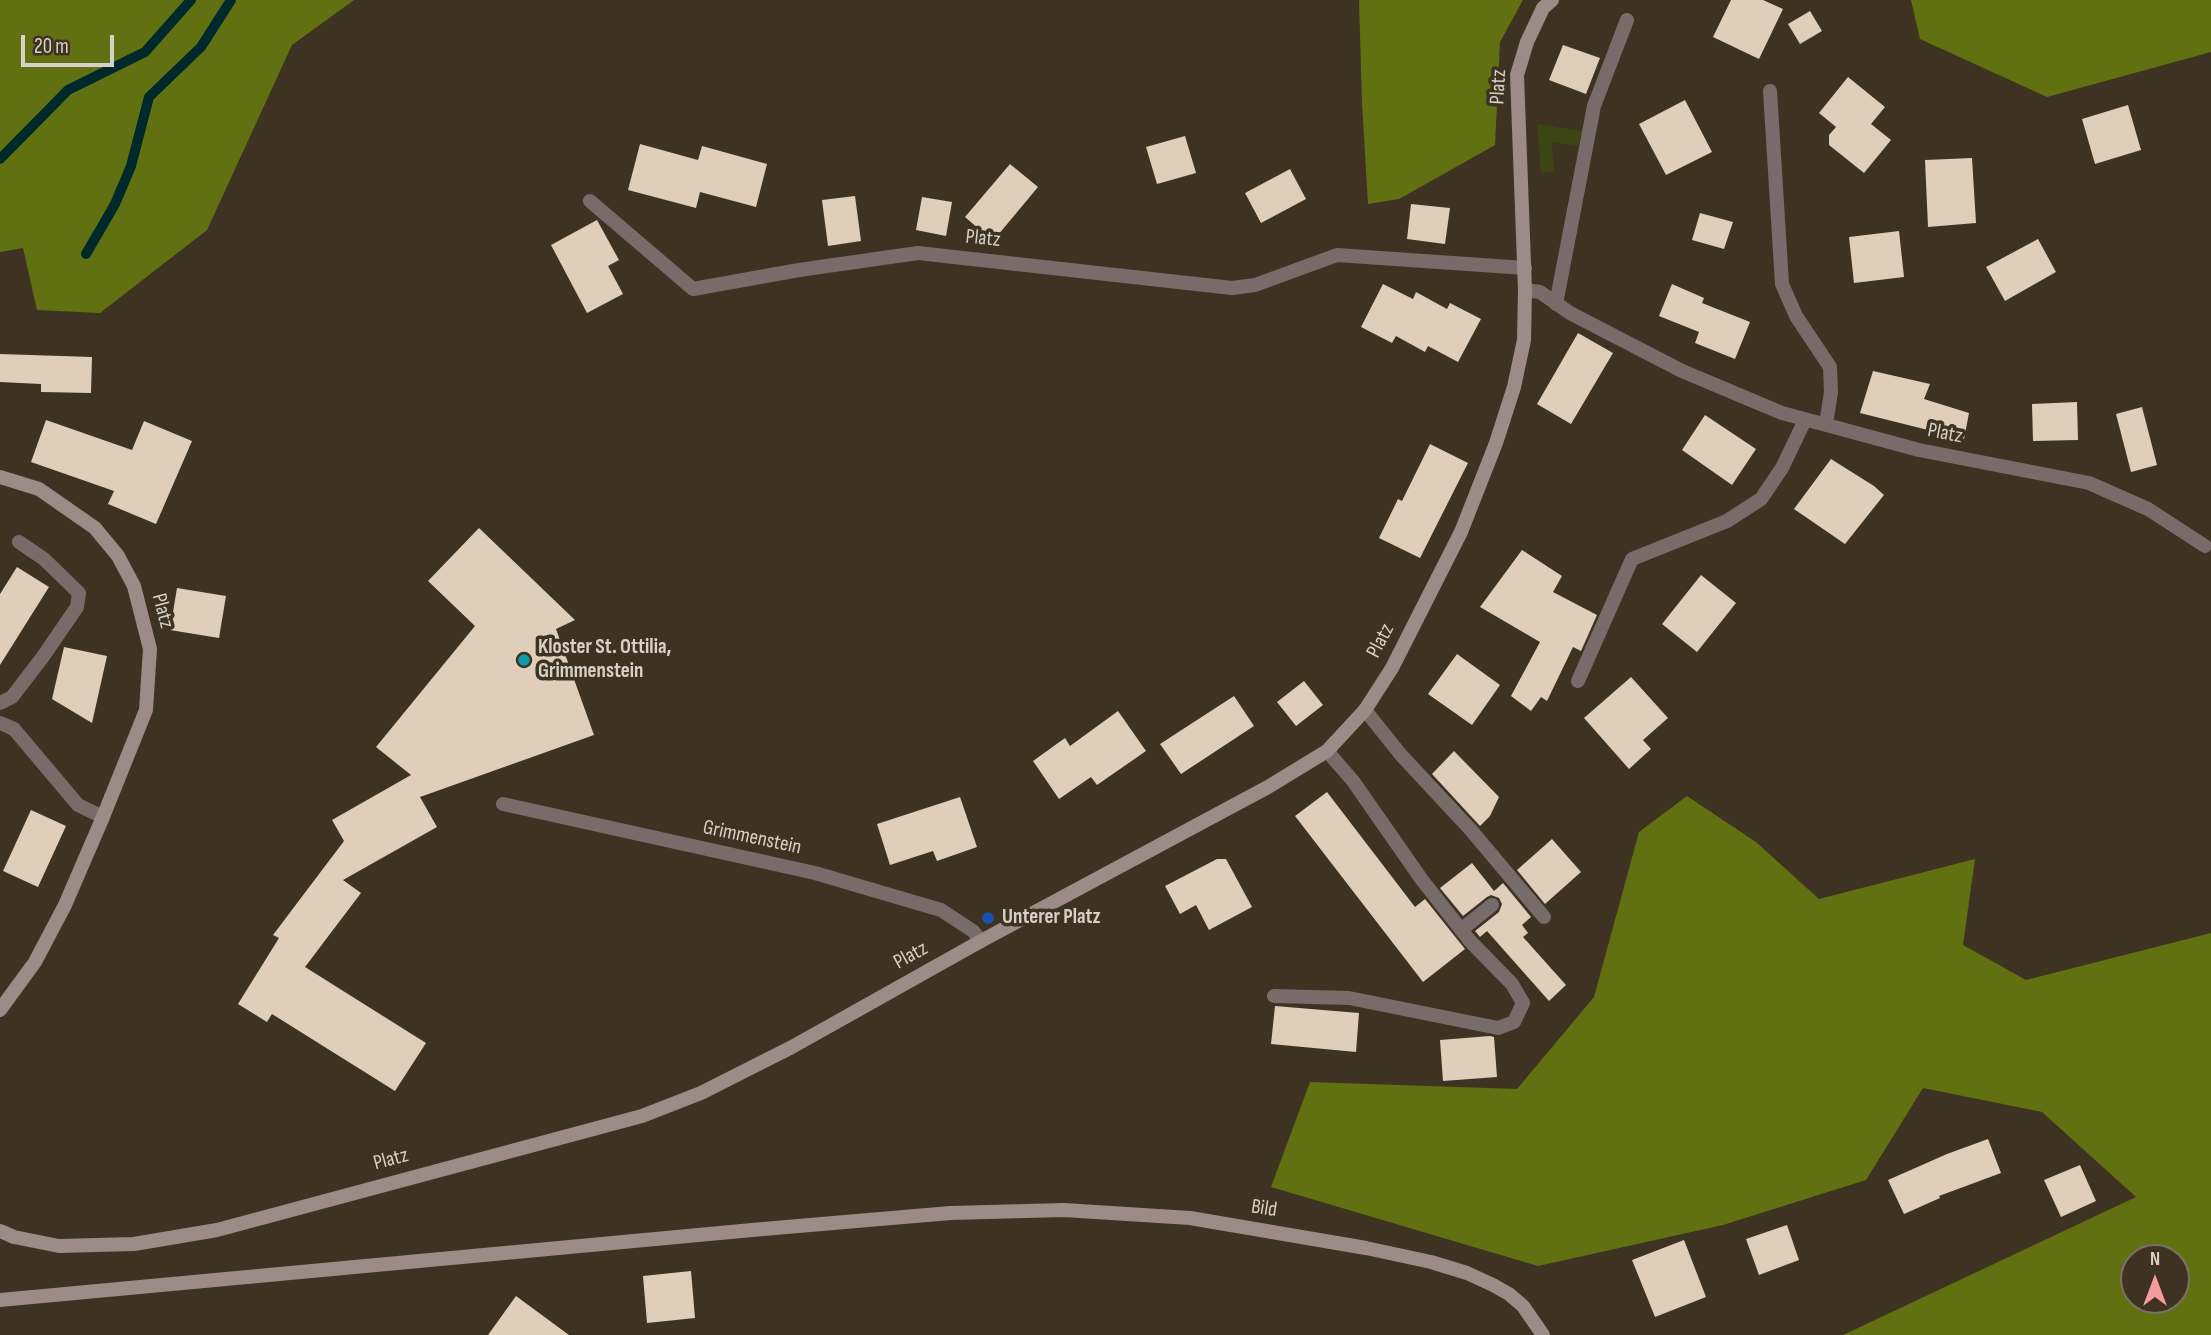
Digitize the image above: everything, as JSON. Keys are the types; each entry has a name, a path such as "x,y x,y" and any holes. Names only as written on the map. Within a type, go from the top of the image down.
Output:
{"street":[{"name":"Platz","path":"0,1231 14,1237 58,1246 134,1244 217,1230 642,1116 701,1093 792,1047 1327,751 1365,710 1392,668 1461,531 1496,443 1514,387 1524,340 1525,290 1517,75 1527,41 1543,8 1552,0"},
{"path":"1556,304 1594,106 1628,20"},
{"path":"1770,91 1782,284 1796,316 1829,366 1830,391 1826,424"},
{"name":"Platz","path":"590,201 692,289 918,253 1232,288 1255,285 1337,255 1525,268"},
{"name":"Platz","path":"1525,290 1540,292 1556,304 1682,371 1782,413 1919,450 2089,483 2148,509 2205,546"},
{"path":"1578,681 1632,559 1727,521 1760,499 1782,468 1805,420"},
{"name":"Platz","path":"0,477 39,489 95,528 118,556 134,586 150,649 146,710 103,817 65,905 35,962 0,1010"},
{"path":"0,703 12,697 42,658 77,607 79,593 44,559 19,542"},
{"path":"1365,710 1401,755 1470,829 1544,917"},
{"path":"0,723 14,729 78,805 103,817"},
{"path":"1273,996 1349,998 1498,1028 1514,1022 1523,1003 1512,984 1461,930 1422,880 1353,781 1327,751"},
{"name":"Grimmenstein","path":"503,804 840,881 941,910 973,931 981,941"},
{"path":"1461,930 1492,905"},
{"name":"Bild","path":"0,1300 950,1213 1064,1210 1190,1218 1366,1248 1430,1262 1493,1285 1523,1306 1543,1335"}],"green space":[{"path":"0,0 354,0 292,45 207,230 100,313 37,310 23,248 0,252"},
{"path":"1359,0 1523,0 1500,42 1495,145 1399,199 1368,204 1362,103"},
{"path":"1911,0 2211,0 2211,52 2047,97 1920,39"},
{"path":"1537,124 1582,131 1578,146 1552,142 1554,171 1541,173"},
{"path":"1687,796 1756,842 1819,899 1975,859 1963,945 2026,980 2211,933 2211,1335 1843,1335 2136,1197 2042,1112 1923,1088 1866,1180 1723,1225 1538,1266 1271,1187 1310,1082 1517,1089 1594,997 1639,832"}],"building":[{"path":"1731,0 1763,0 1783,9 1759,59 1713,37"},
{"path":"1810,11 1822,31 1800,44 1788,24"},
{"path":"1563,45 1600,58 1586,94 1549,80"},
{"path":"1848,77 1885,107 1871,124 1891,140 1864,173 1829,145 1829,135 1836,127 1819,113"},
{"path":"1685,100 1712,152 1666,175 1639,124"},
{"path":"2128,105 2141,150 2095,164 2082,119"},
{"path":"1185,136 1196,173 1157,184 1146,147"},
{"path":"640,144 698,160 702,146 767,164 756,207 700,192 696,208 628,190"},
{"path":"1972,158 1976,223 1928,227 1925,160"},
{"path":"1010,164 1038,187 993,241 965,217"},
{"path":"1290,169 1306,199 1261,223 1245,193"},
{"path":"855,196 861,241 828,246 822,200"},
{"path":"922,197 952,202 946,236 916,230"},
{"path":"1411,204 1450,208 1445,244 1407,239"},
{"path":"1700,213 1733,222 1724,249 1692,240"},
{"path":"597,220 619,260 608,266 623,294 587,313 551,245"},
{"path":"1899,231 1904,277 1854,283 1849,237"},
{"path":"2038,239 2056,272 2005,301 1986,267"},
{"path":"1383,284 1413,299 1416,292 1447,309 1450,303 1481,319 1458,362 1428,346 1425,352 1396,336 1392,343 1361,327"},
{"path":"1672,284 1704,298 1702,303 1750,322 1735,359 1695,343 1699,332 1659,316"},
{"path":"1578,333 1613,353 1571,424 1537,404"},
{"path":"0,354 92,357 91,393 41,392 41,384 0,382"},
{"path":"1873,371 1930,384 1924,399 1969,413 1964,439 1860,413"},
{"path":"2077,402 2078,440 2033,441 2032,404"},
{"path":"2142,407 2157,465 2131,472 2116,414"},
{"path":"1705,415 1756,449 1732,485 1682,450"},
{"path":"46,420 132,450 144,421 192,441 156,524 108,504 114,491 31,462"},
{"path":"1430,444 1468,463 1420,558 1379,538 1398,499 1402,501"},
{"path":"1831,459 1884,495 1845,544 1794,509"},
{"path":"479,528 575,620 556,629 594,735 420,797 437,827 343,880 361,893 305,967 426,1043 395,1091 272,1014 267,1022 238,1004 279,938 273,935 344,841 332,820 411,775 376,747 475,626 428,581"},
{"path":"1522,550 1562,576 1553,592 1597,615 1581,651 1573,647 1547,701 1541,697 1531,711 1511,696 1540,642 1480,607"},
{"path":"17,567 49,587 0,665 0,594"},
{"path":"1701,575 1736,603 1697,652 1662,624"},
{"path":"177,588 226,596 219,638 170,630"},
{"path":"64,647 107,656 92,723 52,699"},
{"path":"1457,654 1500,685 1472,725 1428,694"},
{"path":"1631,677 1668,718 1643,740 1651,749 1629,769 1584,718"},
{"path":"1304,681 1323,705 1296,726 1277,702"},
{"path":"1234,696 1254,726 1181,774 1160,744"},
{"path":"1118,711 1146,751 1097,785 1091,777 1059,799 1033,761 1065,738 1070,746"},
{"path":"1454,751 1499,797 1490,816 1480,826 1432,774"},
{"path":"1327,792 1415,907 1425,899 1465,949 1423,982 1295,816"},
{"path":"960,797 977,847 937,861 933,851 890,865 877,824"},
{"path":"31,810 66,826 38,887 3,871"},
{"path":"1552,839 1581,872 1545,904 1517,870"},
{"path":"1217,859 1226,859 1252,907 1209,930 1196,905 1180,914 1165,886"},
{"path":"1472,863 1494,891 1503,883 1531,917 1522,925 1528,933 1523,937 1566,985 1549,1001 1487,931 1480,937 1475,931 1499,912 1502,904 1499,898 1491,895 1487,897 1463,916 1440,888"},
{"path":"1275,1006 1359,1013 1356,1052 1271,1044"},
{"path":"1494,1037 1497,1077 1443,1081 1440,1040"},
{"path":"1988,1139 2001,1173 1939,1196 1940,1198 1904,1214 1888,1180"},
{"path":"2080,1165 2096,1201 2061,1217 2044,1180"},
{"path":"1787,1225 1799,1260 1759,1275 1746,1239"},
{"path":"1684,1240 1706,1297 1655,1317 1632,1260"},
{"path":"691,1271 695,1318 647,1323 643,1276"},
{"path":"516,1296 569,1335 488,1335"}],"waterway":[{"path":"0,159 68,90 145,52 191,0"},
{"path":"86,254 115,204 131,166 149,97 201,47 231,0"}],"place":[{"name":"Kloster St. Ottilia, Grimmenstein","path":"524,660"},
{"name":"Unterer Platz","path":"988,918"}]}
